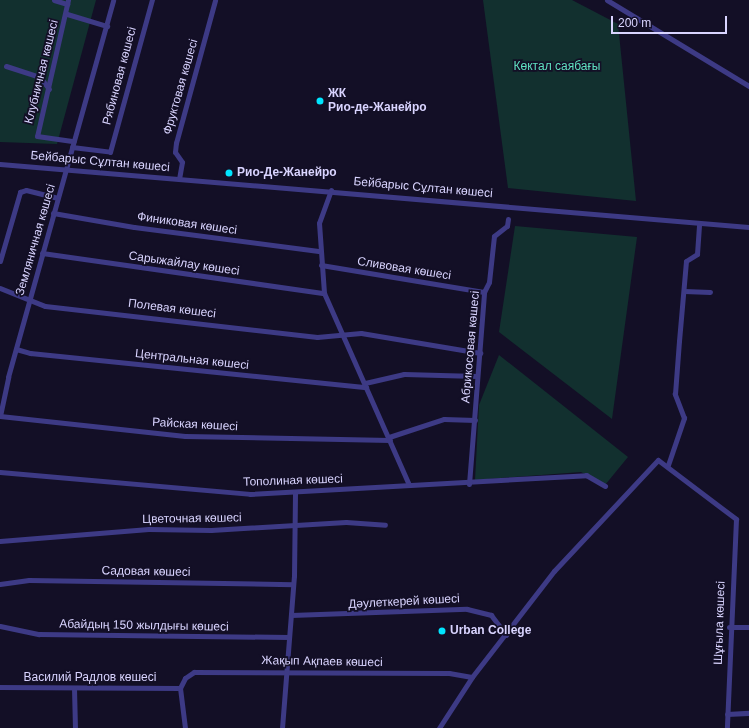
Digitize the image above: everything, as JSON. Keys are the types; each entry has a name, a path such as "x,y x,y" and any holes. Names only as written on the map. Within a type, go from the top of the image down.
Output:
{"street":[{"path":"54,0 68,2"},
{"name":"Земляничная көшесі","path":"0,416 16,349 42,253 57,198 67,170 113,0"},
{"name":"Рябиновая көшесі","path":"72,148 104,153 110,152 152,0"},
{"name":"Фруктовая көшесі","path":"179,179 182,162 175,152 176,142 215,0"},
{"path":"607,0 749,86"},
{"name":"Клубничная көшесі","path":"68,2 67,14 37,136 74,141"},
{"path":"67,14 107,26"},
{"path":"6,66 40,77 49,89"},
{"name":"Бейбарыс Сұлтан көшесі","path":"0,164 331,190 749,227"},
{"path":"0,261 20,192 26,190 57,198"},
{"path":"331,190 318,223 318,251 324,292 409,485"},
{"name":"Финиковая көшесі","path":"53,213 134,227 318,251"},
{"name":"Абрикосовая көшесі","path":"469,484 484,292 489,282 494,236 507,226 508,219"},
{"path":"439,728 472,677 554,571 658,460 668,464 681,428 684,414 675,394 688,257 696,254 699,223"},
{"name":"Сарыжайлау көшесі","path":"42,253 324,292"},
{"name":"Сливовая көшесі","path":"321,266 484,292"},
{"name":"Полевая көшесі","path":"0,288 29,301 317,337 361,333 480,353"},
{"path":"684,291 710,292"},
{"name":"Центральная көшесі","path":"16,349 30,353 366,385 404,374 477,376"},
{"name":"Райская көшесі","path":"0,416 185,436 389,439 444,419 475,420"},
{"name":"Шұғыла көшесі","path":"668,464 736,519 729,627 727,728"},
{"name":"Тополиная көшесі","path":"0,472 250,494 409,485 469,484 586,475 605,486"},
{"path":"282,728 285,671 293,584 295,492"},
{"name":"Цветочная көшесі","path":"0,541 142,529 211,530 295,523 385,525"},
{"name":"Садовая көшесі","path":"0,584 29,580 293,584"},
{"name":"Дәулеткерей көшесі","path":"291,615 467,609 491,614 506,635"},
{"name":"Абайдың 150 жылдығы көшесі","path":"0,626 39,634 289,637"},
{"path":"729,627 749,627"},
{"name":"Жақып Ақпаев көшесі","path":"180,688 185,678 194,672 285,671 449,673 472,677"},
{"name":"Василий Радлов көшесі","path":"0,688 180,688"},
{"path":"74,688 75,728"},
{"path":"180,688 185,728"},
{"path":"727,714 749,713"}],"green space":[{"path":"0,0 96,0 57,144 0,142"},
{"name":"Көктал саябағы","path":"483,0 572,0 618,24 636,201 508,188"},
{"path":"515,226 637,237 612,419 499,332"},
{"path":"499,355 628,457 605,485 581,472 475,480 479,405"}],"place":[{"name":"ЖК Рио-де-Жанейро","path":"320,101"},
{"name":"Рио-Де-Жанейро","path":"229,173"},
{"name":"Urban College","path":"442,631"}]}
